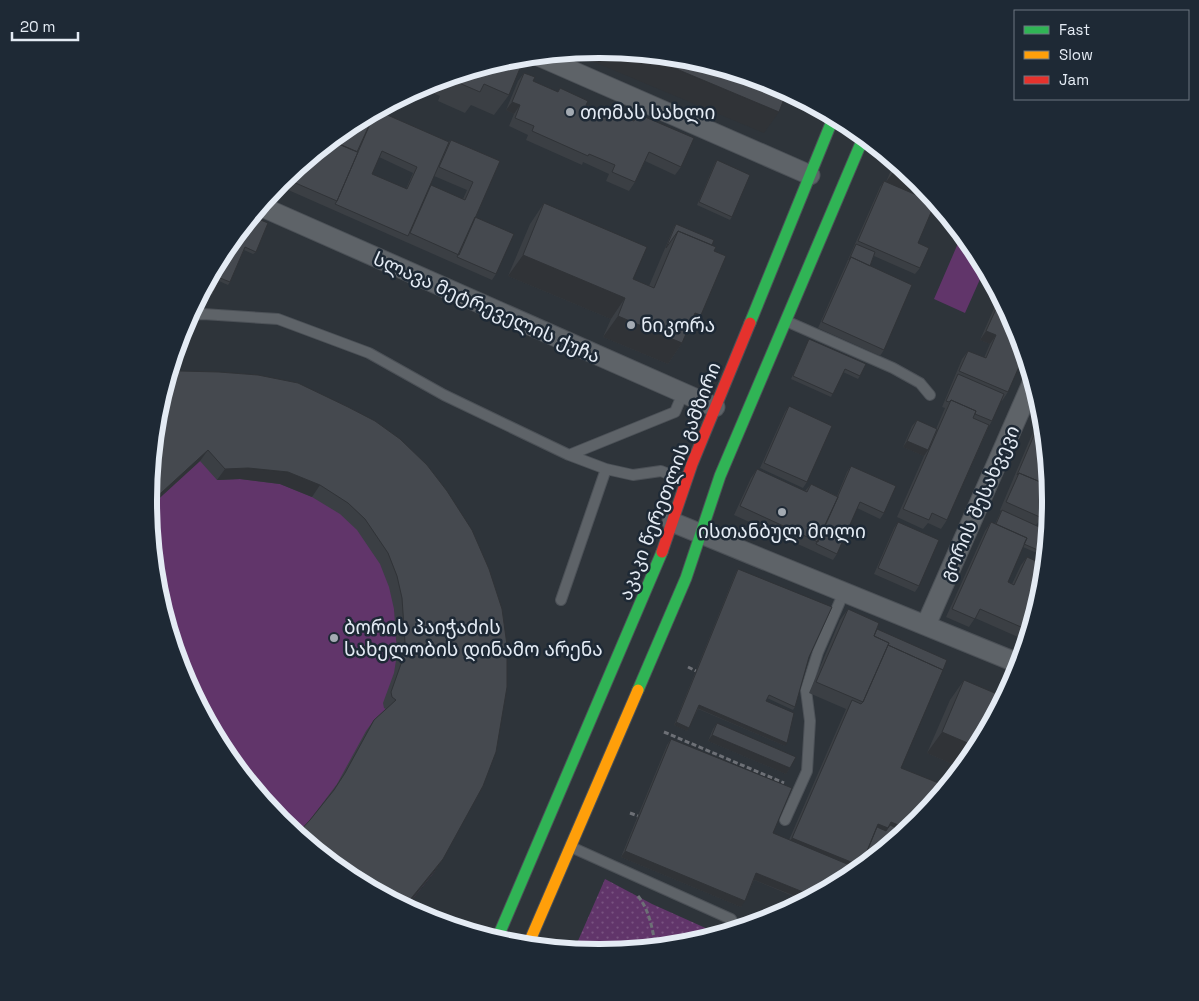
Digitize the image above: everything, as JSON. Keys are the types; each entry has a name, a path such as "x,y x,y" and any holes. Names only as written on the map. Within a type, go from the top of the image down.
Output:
{"main road":[{"name":"აკაკი წერეთლის გამზირი","path":"500,932 654,574 686,481 715,407 831,123"},
{"path":"531,938 686,578 720,476 861,143"}],"street":[{"path":"548,60 810,175"},
{"name":"სლავა მეტრეველის ქუჩა","path":"266,208 715,407"},
{"name":"გორის შესახვევი","path":"926,625 1028,392"},
{"path":"672,522 1012,661"}],"lane":[{"path":"198,314 278,319 369,353 444,395 569,454 606,469 633,475 661,471 686,481"},
{"path":"785,321 893,368 920,383 930,395"},
{"path":"569,454 675,412 683,394"},
{"path":"561,600 606,469"},
{"path":"785,820 807,771 810,721 806,690 818,652 844,592"},
{"path":"571,846 731,918 733,923"}],"path":[{"path":"688,667 696,671"},
{"path":"664,732 798,789"},
{"path":"630,813 638,816"},
{"path":"632,888 643,902 651,922 655,940"}],"shaded area":[{"path":"959,242 981,276 965,313 934,299"},
{"name":"ბორის პაიჭაძის სახელობის დინამო არენა","path":"165,413 367,432 435,871 411,901 353,869 307,834 266,793 231,747 216,722 190,670 180,643 165,587 160,558 157,529 157,472"},
{"path":"605,879 652,904 709,929 657,940 628,943 577,943"}],"building":[{"path":"658,61 714,73 769,91 784,98 779,112"},
{"path":"521,65 509,95 484,84 480,92 456,82"},
{"path":"524,73 535,77 533,81 558,92 560,88 588,101 586,105 618,119 620,115 634,121 638,114 694,138 681,167 649,152 635,182 612,172 615,165 589,154 588,156 532,131 534,126 515,118 520,105 512,102"},
{"path":"384,114 449,142 408,236 335,204 371,121 378,117","holes":["382,151 417,167 407,189 372,174"]},
{"path":"371,121 357,152 337,144"},
{"path":"451,140 500,161 459,255 410,233 431,185 465,200 473,182 439,167"},
{"path":"338,143 358,152 337,201 292,181"},
{"path":"717,160 750,175 732,217 699,202"},
{"path":"884,181 924,198 933,208 918,243 929,248 920,268 858,241"},
{"path":"544,203 647,247 633,279 654,288 678,231 716,247 714,251 726,256 701,315 695,313 682,343 618,316 625,298 523,255"},
{"path":"475,217 514,234 496,274 457,257"},
{"path":"258,219 268,223 256,252 245,247 230,282 220,278 214,292 210,290 216,279 231,254"},
{"path":"676,224 714,240 712,245 678,231 666,248"},
{"path":"856,244 875,252 870,266 851,257 849,260"},
{"path":"851,257 912,285 884,350 822,322"},
{"path":"997,306 1021,363 1008,392 959,371 968,351 986,358 996,335 986,331"},
{"path":"809,339 866,364 860,376 845,369 833,394 793,376"},
{"path":"176,372 258,375 298,383 375,421 400,439 427,465 447,491 472,530 489,569 502,609 507,645 507,687 496,752 483,786 443,859 409,901 353,869 302,829 334,790 374,720 396,700 392,697 391,692 402,661 405,642 402,598 397,576 388,553 365,519 348,503 320,485 288,472 248,468 225,469 208,450 157,495 160,443 165,414"},
{"path":"958,374 1004,394 992,421 975,414 976,411 951,400 949,402 946,401"},
{"path":"951,400 976,411 973,418 989,425 947,520 932,513 929,520 903,509"},
{"path":"789,406 832,426 807,482 764,463"},
{"path":"917,420 937,429 928,450 907,441"},
{"path":"1037,429 1042,483 1019,473 1017,475"},
{"path":"851,466 896,486 884,513 860,502 837,554 816,544"},
{"name":"ისთანბულ მოლი","path":"757,469 807,492 811,484 838,497 818,542 740,506"},
{"path":"1019,473 1042,483 1042,518 1006,502"},
{"path":"1002,510 1042,528 1040,551 1024,544 1027,538 996,524"},
{"path":"898,522 939,540 919,586 878,568"},
{"path":"991,522 1027,538 1008,582 1014,585 1027,557 1038,562 1023,628 980,609 975,619 952,609"},
{"path":"738,569 832,607 809,657 795,707 769,695 766,701 794,713 787,743 699,705 689,728 676,722"},
{"path":"848,609 879,623 874,636 889,643 863,702 816,682"},
{"path":"877,629 947,660 943,670 888,645 889,643 874,636"},
{"path":"888,645 943,670 901,768 940,784 900,826 891,822 888,828 878,824 866,854 854,863 792,838 852,700 861,704"},
{"path":"964,680 998,694 970,744 942,732"},
{"path":"717,723 796,757 790,768 712,735"},
{"path":"671,739 792,788 773,833 851,866 805,893 756,873 745,901 625,851"},
{"path":"890,825 898,829 866,854 877,827 886,831"}],"traffic: fast":[{"path":"750,323 831,123"},
{"path":"638,690 686,578 720,476 861,143"},
{"path":"500,932 662,552"}],"traffic: slow":[{"path":"531,938 638,690"}],"traffic: jam":[{"path":"662,552 692,464 750,323"}],"place":[{"name":"თომას სახლი","path":"570,112"},
{"name":"ნიკორა","path":"631,325"},
{"name":"ისთანბულ მოლი","path":"782,512"},
{"name":"ბორის პაიჭაძის სახელობის დინამო არენა","path":"334,638"}]}
